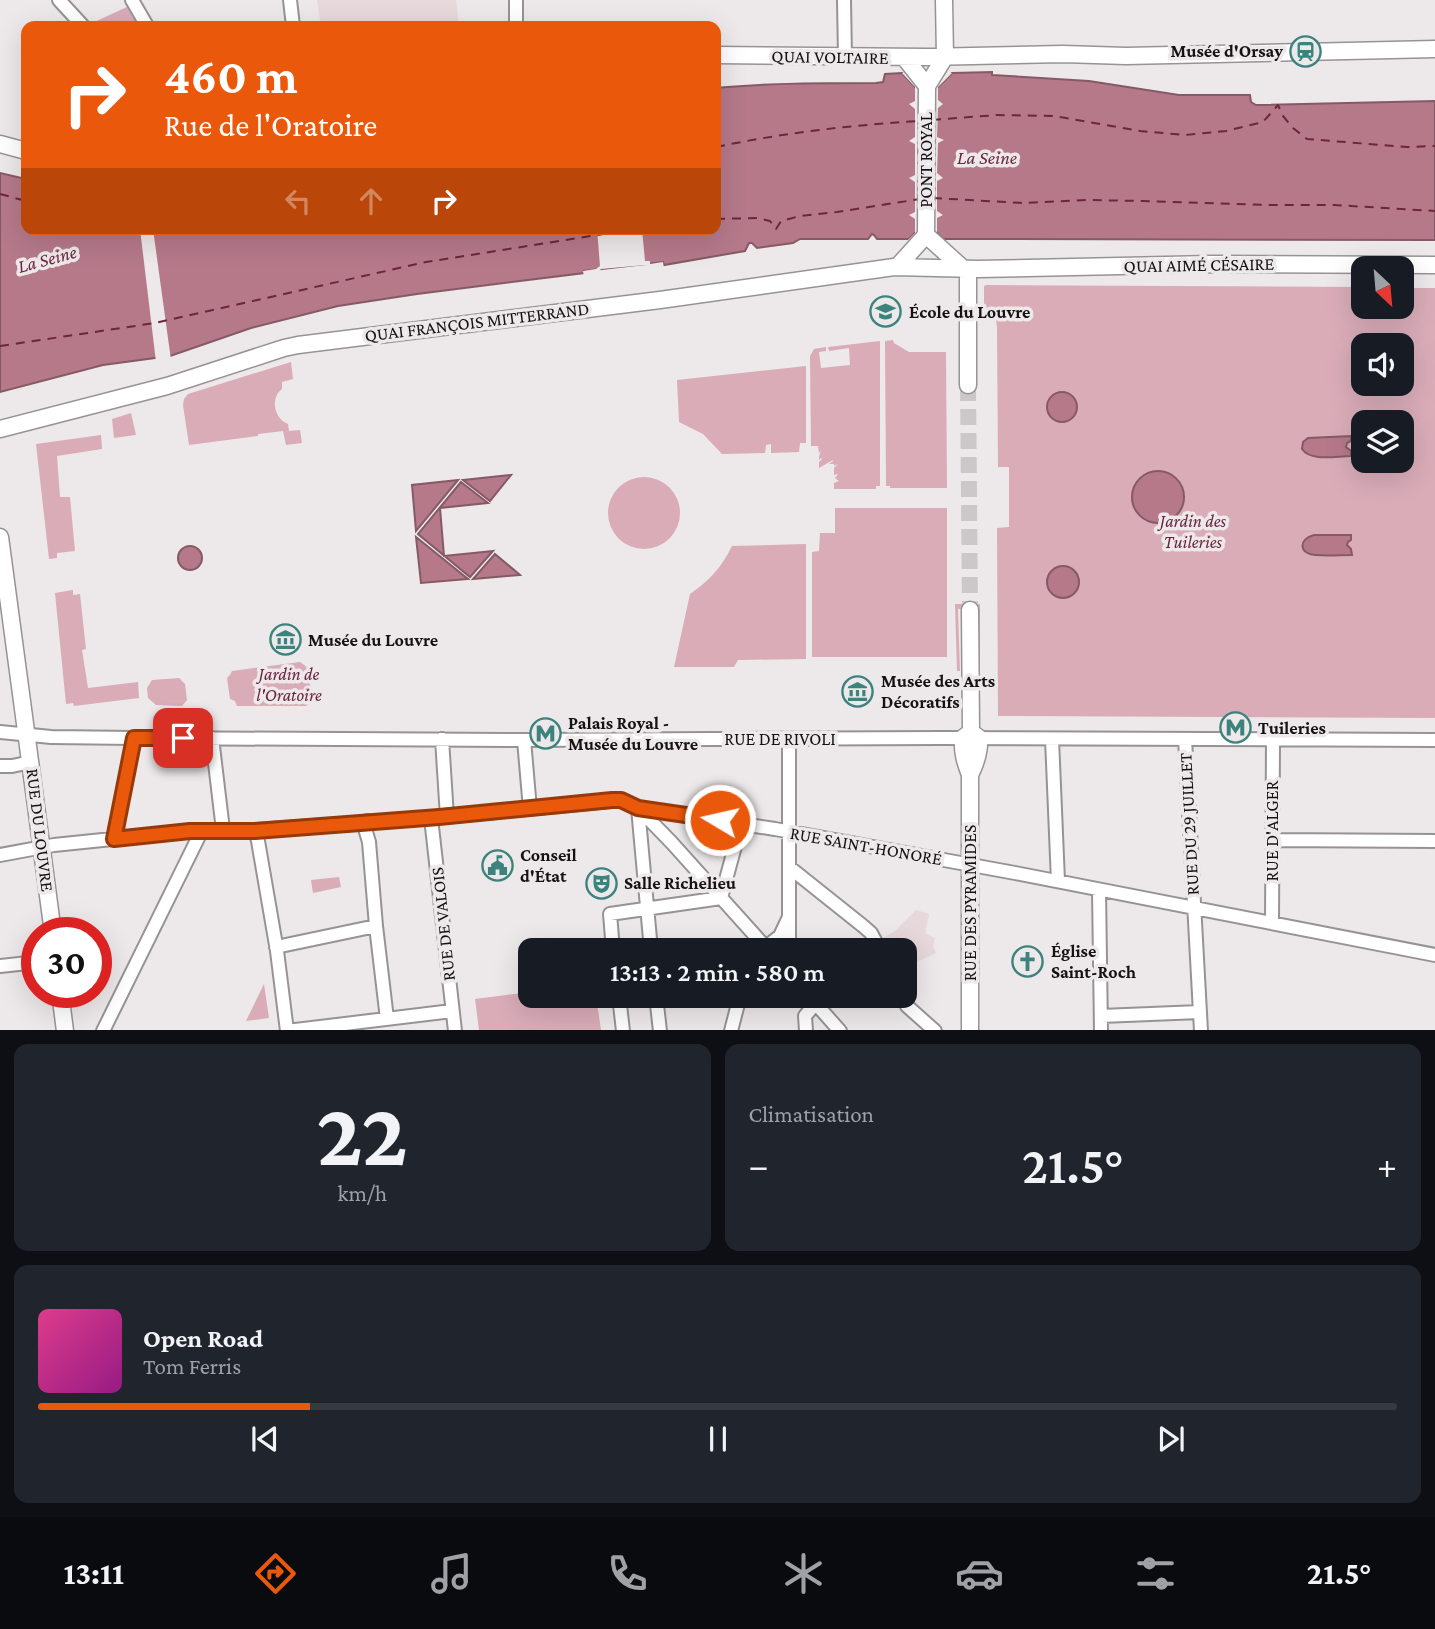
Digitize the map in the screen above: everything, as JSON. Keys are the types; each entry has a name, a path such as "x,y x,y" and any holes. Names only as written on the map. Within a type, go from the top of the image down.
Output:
{"main road":[{"path":"904,57 926,77 944,57 944,0"},
{"name":"QUAI VOLTAIRE","path":"721,55 1126,56 1435,48"},
{"name":"PONT ROYAL","path":"920,241 926,77"},
{"path":"0,145 21,150"},
{"path":"898,267 920,241 938,247 968,273 968,385"},
{"name":"QUAI AIMÉ CÉSAIRE","path":"963,268 1212,264 1435,265"},
{"name":"QUAI FRANÇOIS MITTERRAND","path":"0,429 167,386 299,345 898,267 963,268"},
{"name":"RUE DU LOUVRE","path":"0,537 7,648 27,732 51,917"},
{"name":"RUE DES PYRAMIDES","path":"970,610 971,736 962,747 971,775 970,1030"},
{"path":"62,1008 65,1030"}],"street":[{"path":"59,0 78,21"},
{"path":"132,0 144,21"},
{"path":"290,0 292,21"},
{"path":"516,0 516,21"},
{"path":"844,0 845,57"},
{"name":"RUE DE RIVOLI","path":"0,732 134,738 524,740 971,736 1052,739 1435,740"},
{"path":"114,839 134,738"},
{"path":"212,738 223,830"},
{"path":"442,738 447,817"},
{"path":"789,739 789,938"},
{"path":"1052,739 1058,880"},
{"name":"RUE DU 29 JUILLET","path":"1185,739 1201,1030"},
{"path":"524,740 530,809"},
{"name":"RUE D'ALGER","path":"1272,923 1273,740"},
{"path":"0,766 31,762"},
{"name":"RUE SAINT-HONORÉ","path":"0,855 42,847 190,831 255,831 447,817 621,800 638,808 1058,880 1435,955"},
{"path":"638,808 756,938"},
{"path":"638,808 650,938"},
{"name":"RUE DE VALOIS","path":"431,818 455,1030"},
{"path":"367,821 366,832 387,1018"},
{"path":"721,898 741,824"},
{"path":"255,831 276,947 287,1030"},
{"path":"103,1030 201,832"},
{"path":"1272,840 1435,841"},
{"path":"789,867 863,926 874,938"},
{"path":"1099,890 1101,1030"},
{"path":"612,938 610,914 721,898"},
{"path":"778,938 789,916"},
{"path":"276,947 376,926"},
{"path":"0,966 21,964"},
{"path":"620,1008 623,1030"},
{"path":"657,1008 660,1030"},
{"path":"731,1030 737,1008"},
{"path":"806,1030 805,1016 808,1008"},
{"path":"819,1008 839,1030"},
{"path":"909,1008 934,1030"},
{"path":"295,1030 453,1011"},
{"path":"1101,1016 1200,1012"}],"shaded area":[{"path":"317,0 456,0 458,21 320,21"},
{"path":"916,910 929,914 925,933 935,938 933,947 936,953 917,962 917,938 883,938 895,931"}],"green space":[{"path":"127,7 135,21 97,21"},
{"name":"Jardin des Tuileries","path":"987,285 1351,287 1351,319 1414,319 1414,288 1435,288 1435,718 998,716 997,528 1009,527 1009,467 998,467 996,318 984,318 984,286"},
{"path":"893,340 909,352 946,352 947,488 886,486 885,341"},
{"path":"880,341 880,486 876,486 876,489 834,489 834,483 839,481 835,478 838,474 834,475 834,468 838,464 829,464 833,460 819,468 821,451 819,453 818,446 811,446 810,356 814,349 826,347 826,351 819,352 821,368 850,365 849,348 829,351 828,347"},
{"path":"291,362 293,379 282,382 275,408 279,418 288,424 289,431 300,430 302,443 286,445 283,431 189,445 183,405 188,394"},
{"path":"806,366 806,443 800,443 799,452 771,453 771,444 766,445 765,453 722,454 703,434 679,422 677,380"},
{"path":"131,413 136,435 114,438 112,419"},
{"path":"101,435 102,449 57,456 60,497 70,497 75,551 57,553 57,558 49,559 36,444"},
{"path":"651,477 670,487 678,499 678,527 670,539 658,547 637,549 618,539 610,527 608,506 618,487 630,479"},
{"path":"835,508 947,508 947,657 812,657 812,552 819,551 820,533 835,533"},
{"path":"806,544 806,659 738,660 734,667 674,667 690,594 714,573 732,546"},
{"path":"73,590 73,595 80,594 86,649 82,650 88,688 138,682 139,698 74,706 73,703 66,704 55,593"},
{"path":"955,604 980,604 980,671 976,671 976,609 958,609 960,671 957,671"},
{"name":"Jardin de l'Oratoire","path":"300,662 308,668 312,700 306,706 237,706 235,701 230,699 227,678 232,671"},
{"path":"179,678 185,684 187,700 182,706 156,705 148,698 147,688 152,680"},
{"path":"339,877 341,887 313,893 311,880"},
{"path":"264,984 269,1018 246,1021"},
{"path":"518,994 518,1008 598,1008 601,1030 479,1030 475,999"}],"water":[{"name":"La Seine","path":"992,72 992,75 1089,81 1179,95 1250,95 1251,102 1256,105 1435,101 1435,240 943,239 937,233 915,233 909,239 877,239 872,234 868,239 800,239 793,243 757,248 749,243 745,251 664,265 663,262 584,271 338,306 251,328 170,356 103,365 0,392 0,173 21,178 21,235 721,235 721,88 876,83 883,82 885,74 902,73 915,87 938,87 952,73"},
{"path":"1062,392 1073,396 1077,407 1073,418 1062,422 1051,418 1047,407 1051,396"},
{"path":"1351,436 1346,447 1351,451 1351,456 1311,456 1302,449 1303,442 1308,438"},
{"path":"1158,471 1168,473 1176,479 1182,487 1182,507 1176,515 1168,521 1158,523 1148,521 1140,515 1134,507 1132,497 1134,487 1140,479 1148,473"},
{"path":"511,475 490,501 463,480"},
{"path":"458,480 416,531 412,485"},
{"path":"461,482 488,503 440,508 444,555 418,534"},
{"path":"1314,535 1351,535 1347,545 1352,555 1315,555 1306,552 1303,543"},
{"path":"416,537 468,579 421,583"},
{"path":"190,546 201,553 202,558 195,569 190,570 179,563 178,558 185,547"},
{"path":"493,551 470,577 445,556"},
{"path":"495,554 520,575 473,579"},
{"path":"1063,566 1074,571 1079,582 1074,593 1063,598 1052,593 1047,582 1052,571"}],"pier":[{"path":"902,73 936,83 947,73 952,73 938,87 938,100 943,104 938,108 937,137 944,140 938,143 937,173 943,178 937,181 937,211 943,215 937,218 937,233 946,242 905,243 915,233 915,219 909,215 915,212 915,182 909,178 915,175 915,144 909,141 915,137 915,109 909,104 915,101 915,87"},
{"path":"141,235 154,235 171,360 156,362"},
{"path":"597,235 643,235 645,261 650,261 650,264 663,262 664,269 661,266 645,265 601,269 584,277 583,271 600,266"}],"ferry route":[{"path":"932,120 997,115 1054,116 1140,131 1185,135 1226,131 1263,122 1278,105 1293,128 1307,139 1407,147 1435,146"},
{"path":"721,146 817,130 920,121"},
{"path":"0,194 21,200"},
{"path":"933,198 1024,203 1087,200 1334,205 1435,211"},
{"path":"721,219 758,218 770,221 776,229 781,221 800,216 920,199"},
{"path":"0,346 155,323 426,262 597,235"}],"tunnel":[{"path":"968,385 970,610"}],"place":[{"name":"Musée d'Orsay","path":"1306,51"},
{"name":"École du Louvre","path":"886,312"},
{"name":"Musée du Louvre","path":"285,640"},
{"name":"Musée des Arts Décoratifs","path":"858,691"},
{"name":"Tuileries","path":"1235,728"},
{"name":"Palais Royal - Musée du Louvre","path":"545,733"},
{"name":"Conseil d'État","path":"497,865"},
{"name":"Salle Richelieu","path":"601,883"},
{"name":"Église Saint-Roch","path":"1028,961"}],"route":[{"path":"183,738 134,738 114,839 190,831 255,831 439,817 612,800 621,800 638,808 720,820"}]}
